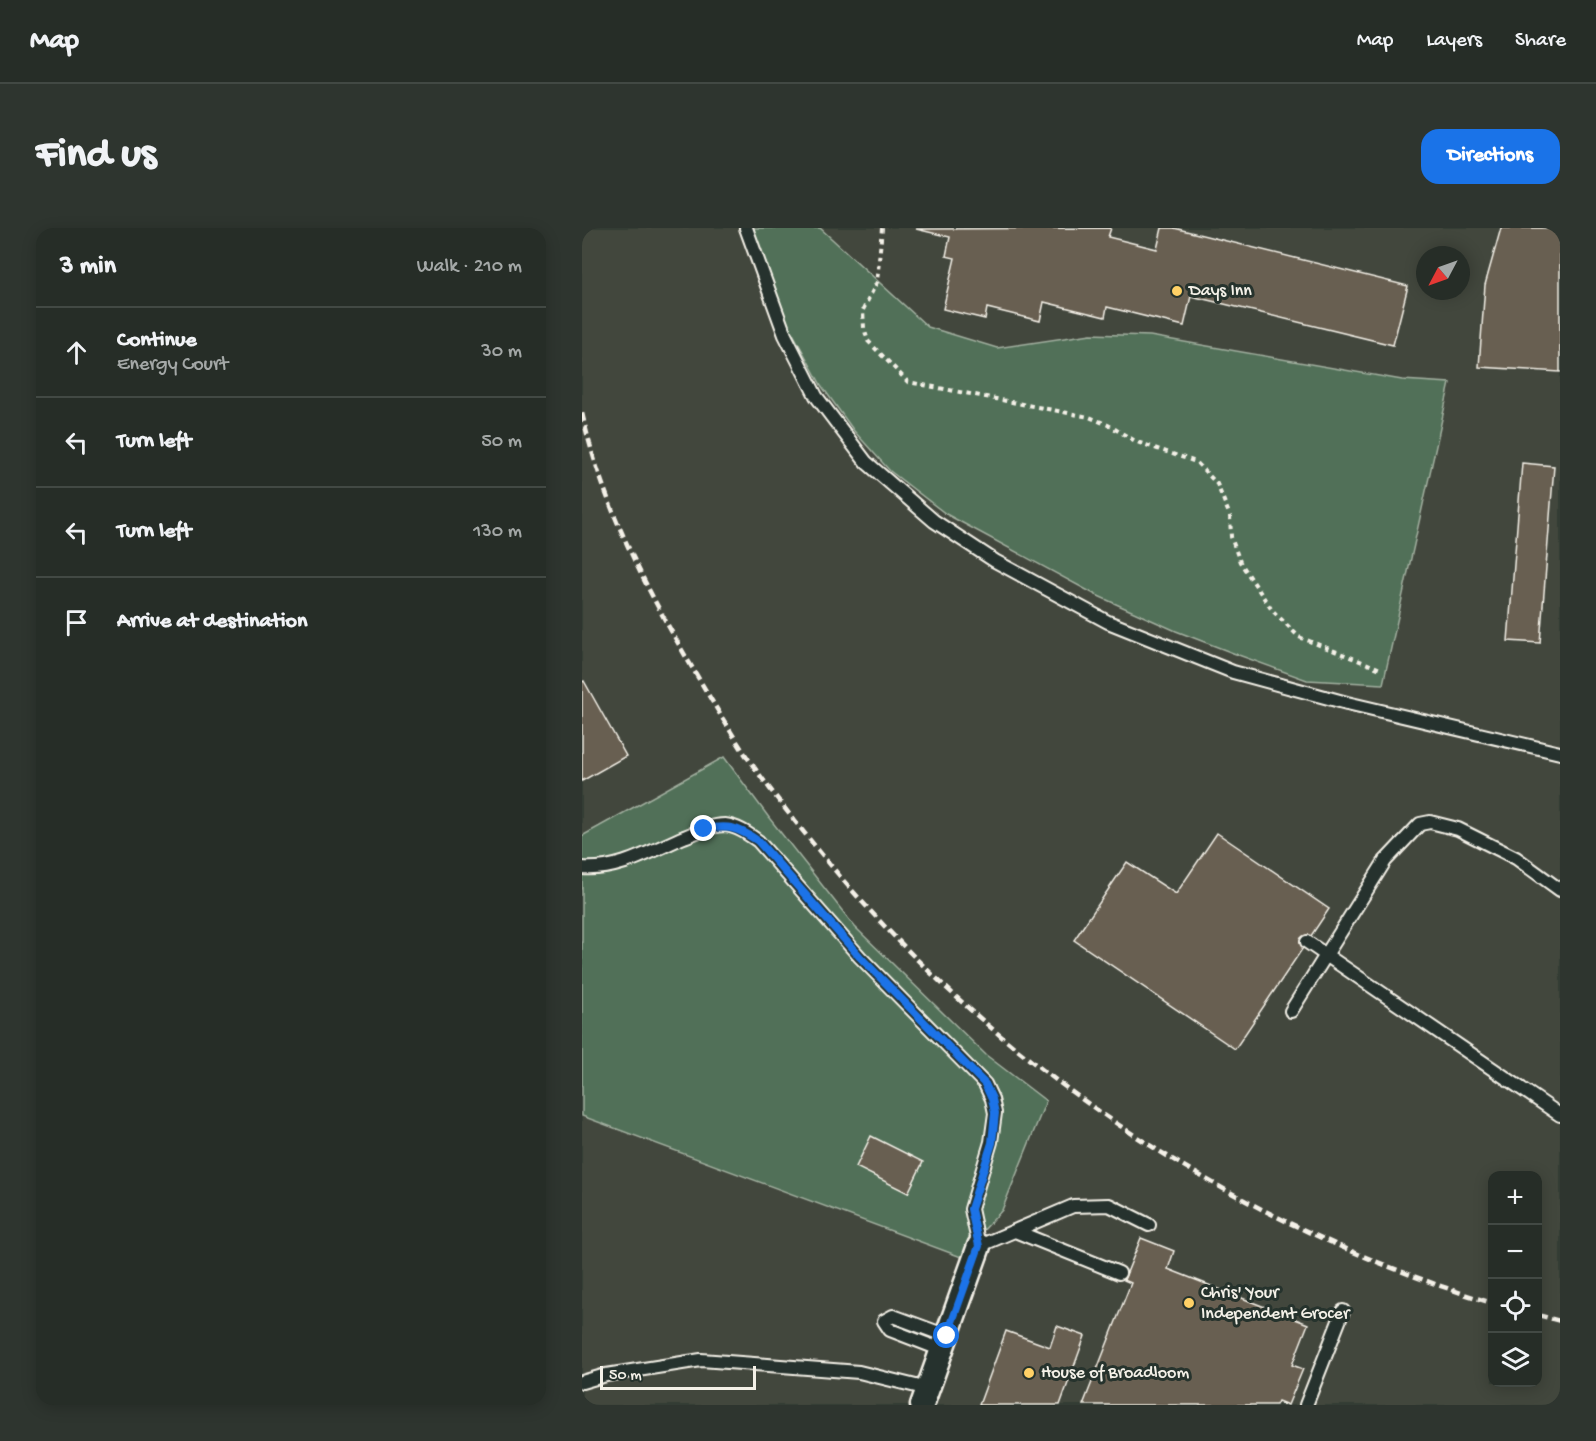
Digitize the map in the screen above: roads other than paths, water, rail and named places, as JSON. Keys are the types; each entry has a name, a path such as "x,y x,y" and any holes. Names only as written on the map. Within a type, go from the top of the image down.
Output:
{"street":[{"path":"925,1397 979,1246"}],"lane":[{"path":"746,228 785,334 816,396 866,462 934,521 995,561 1108,622 1233,672 1347,703 1560,753"},
{"path":"1291,1011 1385,861 1420,824 1430,822 1458,829 1516,858 1560,890"},
{"path":"582,868 596,869 615,866 704,829 725,825 741,830 758,841 860,957 985,1084 995,1113 992,1143 971,1209 979,1246 1073,1206 1109,1205 1149,1225"},
{"path":"1307,942 1560,1115"},
{"path":"1016,1231 1119,1273"},
{"path":"1306,1405 1343,1311"},
{"path":"582,1382 606,1375 701,1360 859,1372 925,1397"}],"railway":[{"path":"582,413 602,482 644,581 720,714 745,754 792,818 843,880 910,953 982,1020 1058,1081 1138,1137 1221,1187 1308,1232 1399,1270 1488,1302"},
{"path":"1542,1316 1560,1321"}],"place":[{"name":"Days Inn","path":"1177,291"},
{"name":"Chris' Your Independent Grocer","path":"1189,1303"},
{"name":"House of Broadloom","path":"1029,1373"}]}
